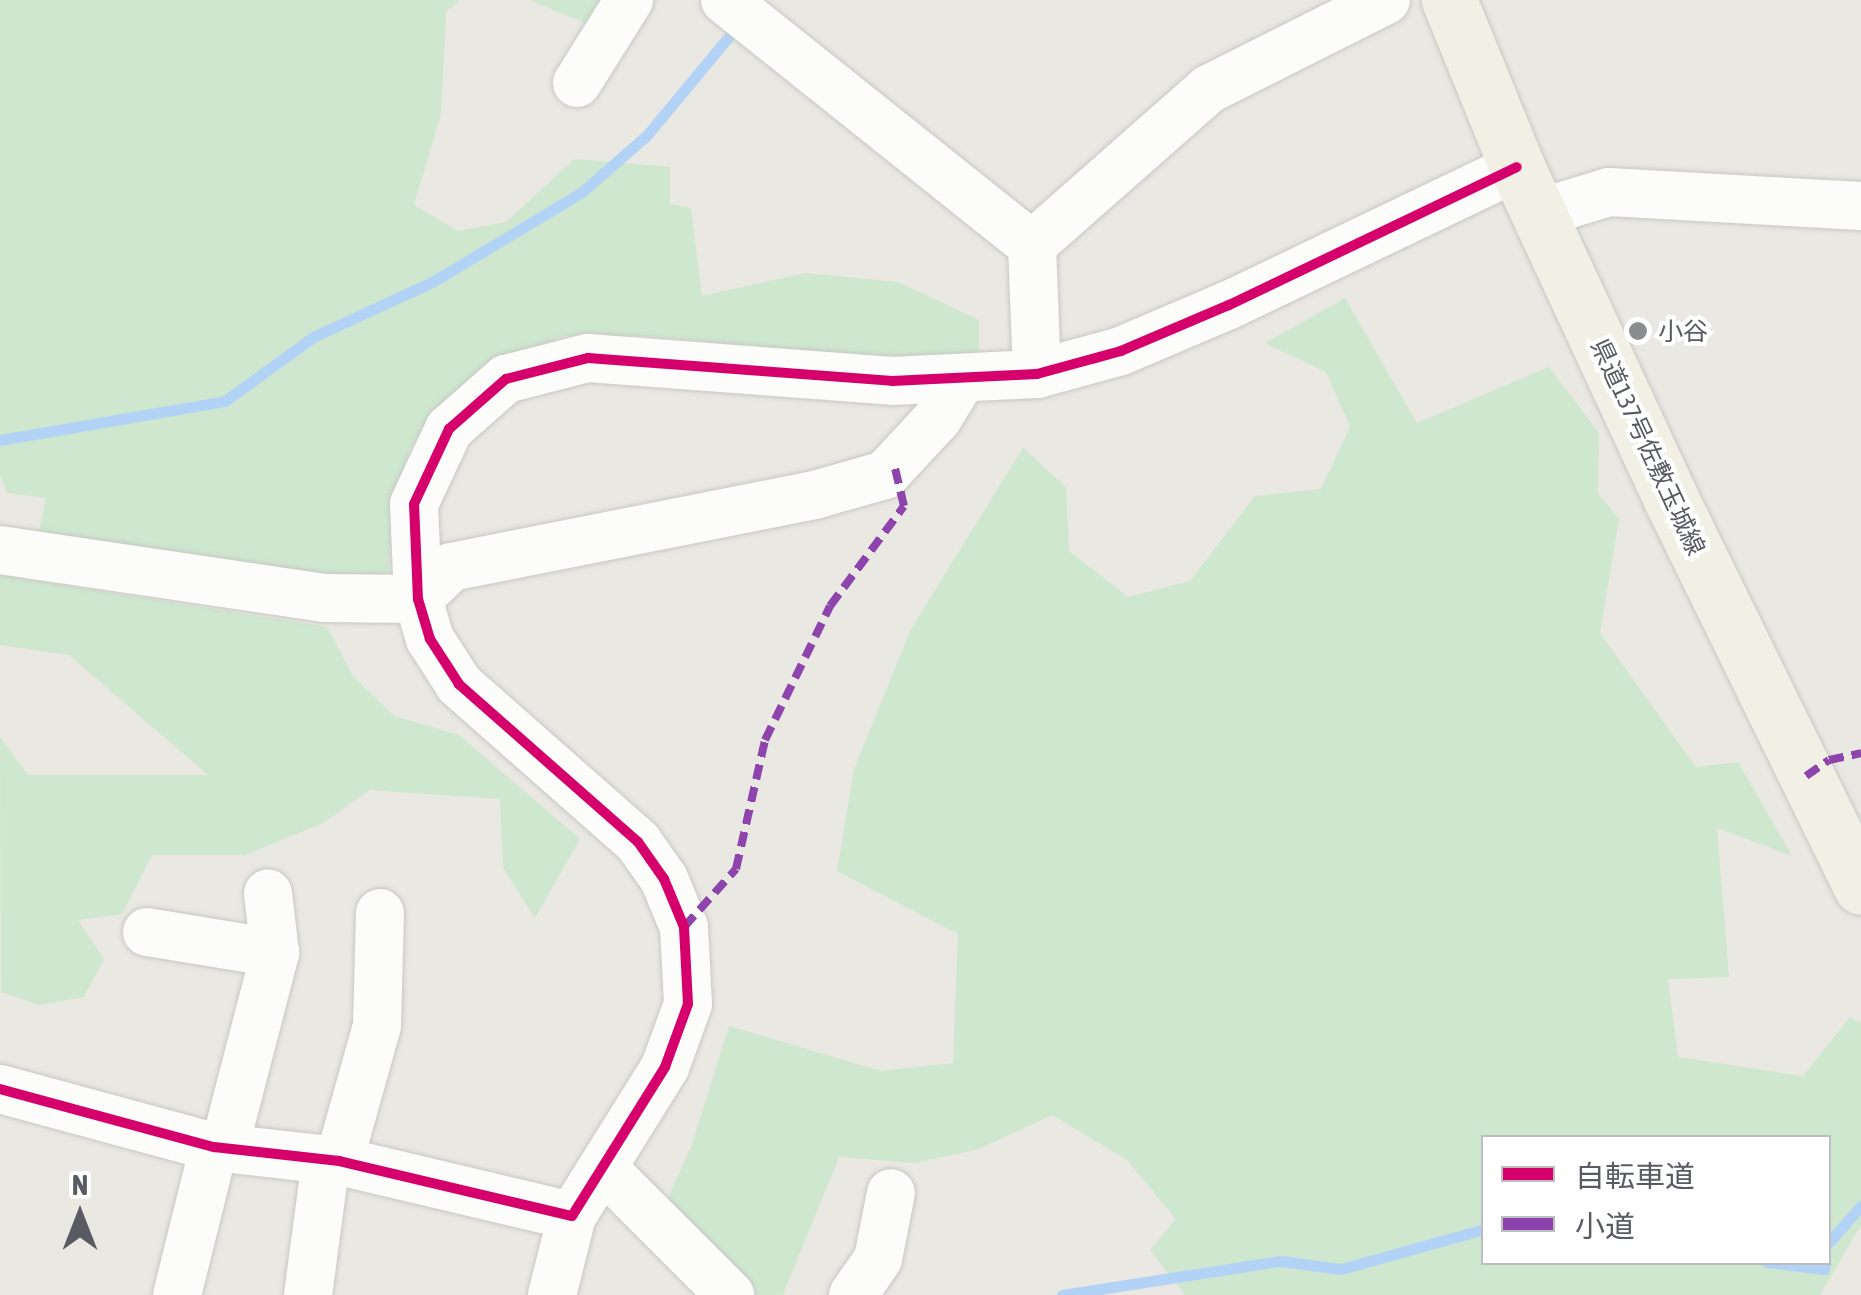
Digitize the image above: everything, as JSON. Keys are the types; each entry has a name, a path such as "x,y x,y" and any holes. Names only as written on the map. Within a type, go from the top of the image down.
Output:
{"main road":[{"name":"県道137号佐敷玉城線","path":"1450,0 1528,190 1670,498 1861,887"}],"street":[{"path":"577,83 628,0"},
{"path":"726,0 1032,245 1037,374"},
{"path":"1032,245 1209,89 1386,0"},
{"path":"552,1295 572,1216 665,1067 688,1004 684,926 664,879 638,842 459,684 430,639 418,598 414,504 449,429 506,379 588,358 892,381 1037,374 1121,352 1229,305 1528,190 1861,206"},
{"path":"0,550 324,598 418,598 450,567 818,494 885,475 938,418 962,379"},
{"path":"176,1295 274,954 268,893"},
{"path":"308,1295 332,1160 377,1026 380,913"},
{"path":"147,932 274,954"},
{"path":"0,1088 219,1148 332,1160 572,1216"},
{"path":"603,1168 730,1295"},
{"path":"852,1295 878,1259 891,1194"},
{"path":"667,1236 687,1295"}],"green space":[{"path":"0,0 460,0 446,12 441,114 414,205 458,231 506,222 574,159 670,167 670,204 691,208 702,296 805,273 898,282 979,320 979,356 848,356 653,336 563,336 494,365 447,399 409,450 391,513 389,573 326,583 37,541 46,498 7,493 0,474"},
{"path":"530,0 614,0 594,27"},
{"path":"1345,298 1417,423 1549,367 1599,433 1598,493 1619,519 1600,633 1696,767 1738,762 1792,856 1717,828 1729,977 1668,979 1678,1057 1803,1076 1850,1017 1861,1023 1861,1225 1820,1295 1185,1295 1150,1250 1176,1219 1127,1160 1052,1115 979,1149 915,1163 839,1157 783,1295 757,1295 662,1211 691,1147 729,1026 881,1071 953,1063 958,934 837,871 854,769 911,629 1023,448 1066,487 1069,551 1128,597 1190,581 1255,496 1321,489 1350,427 1326,372 1265,343"},
{"path":"0,575 327,627 353,676 394,716 459,735 580,839 535,918 503,868 500,799 370,790 323,823 245,855 152,855 122,914 78,920 104,959 84,997 39,1005 1,992 0,737 28,775 208,775 69,655 0,645"}],"waterway":[{"path":"0,440 225,401 313,337 434,281 582,192 647,135 740,23"},
{"path":"1831,1240 1861,1206"},
{"path":"1062,1295 1280,1261 1341,1269 1481,1230"},
{"path":"1791,1265 1824,1269 1825,1265"}],"marked path":[{"path":"684,927 736,869 765,740 830,606 904,506 894,464"},
{"path":"1806,776 1829,760 1861,753"}],"cycle path":[{"path":"0,1089 214,1147 339,1161 572,1216 665,1067 688,1004 684,927 664,879 638,842 459,684 430,639 418,599 414,504 449,429 506,379 588,358 892,381 1037,374 1121,351 1229,305 1517,167"}],"place":[{"name":"小谷","path":"1638,331"}]}
